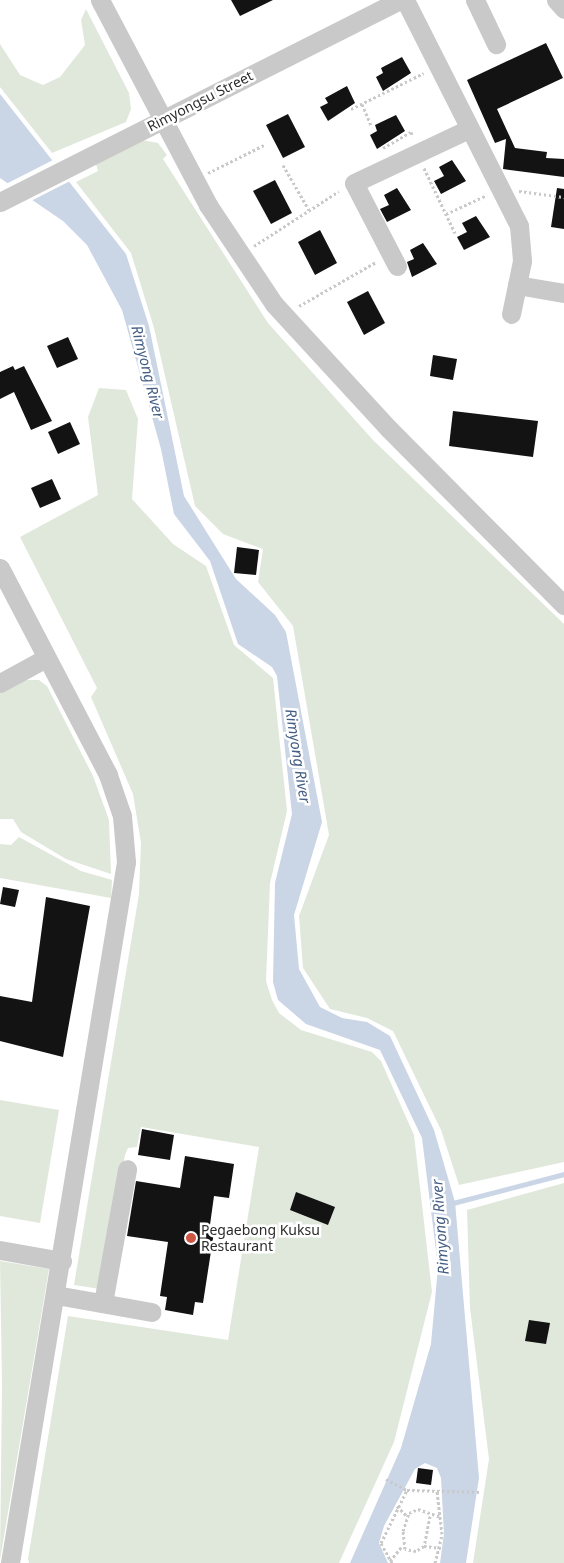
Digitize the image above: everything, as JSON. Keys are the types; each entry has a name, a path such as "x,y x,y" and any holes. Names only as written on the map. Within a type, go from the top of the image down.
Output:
{"street":[{"path":"100,0 161,121 194,180 241,255 284,315 388,428 564,605"},
{"name":"Rimyongsu Street","path":"0,202 400,0"},
{"path":"405,0 519,226 522,261 511,314"},
{"path":"475,0 496,44"},
{"path":"556,0 564,9"},
{"path":"394,260 354,183 470,129"},
{"path":"517,285 564,293"},
{"path":"0,568 108,775 125,843 123,894 10,1563"},
{"path":"0,683 46,658"},
{"path":"103,1303 127,1169"},
{"path":"0,1250 62,1261"},
{"path":"56,1295 151,1312"}],"path":[{"path":"351,109 438,67"},
{"path":"362,104 372,127"},
{"path":"194,180 266,144"},
{"path":"418,154 455,233"},
{"path":"283,165 309,210"},
{"path":"241,255 354,183"},
{"path":"284,315 394,260"},
{"path":"386,1479 406,1490 482,1492"},
{"path":"423,1485 423,1490"},
{"path":"406,1490 381,1543 391,1562 402,1546 407,1516 418,1508 430,1516 442,1517"},
{"path":"435,1563 441,1548 442,1517 437,1491"},
{"path":"397,1506 407,1516"},
{"path":"424,1546 430,1516"},
{"path":"402,1546 410,1552 424,1546 441,1548"}],"shaded area":[{"path":"86,9 129,93 131,109 126,122 52,153 0,87 0,44 20,75 43,85 60,77 85,45 81,20"},
{"path":"142,140 158,143 167,155 163,159 268,323 373,440 564,624 564,1162 459,1185 441,1130 393,1031 367,1018 330,1009 303,968 299,916 329,835 293,626 258,582 263,549 223,534 195,506 154,328 131,253 76,182 98,171 96,164"},
{"path":"99,388 126,390 138,419 132,499 173,544 206,566 234,645 273,678 287,811 270,883 266,981 272,1000 279,1013 301,1030 372,1052 381,1061 414,1135 432,1292 394,1442 339,1563 29,1563 28,1559 68,1316 228,1340 259,1147 141,1127 137,1147 128,1148 125,1155 100,1289 74,1285 139,894 141,843 133,794 91,697 97,688 20,537 98,495 88,417"},
{"path":"23,680 39,680 47,686 93,776 109,820 111,874 66,859 21,832 13,819 0,819 0,692"},
{"path":"19,837 81,871 112,880 111,898 0,878 0,844 11,845"},
{"path":"0,1100 59,1110 40,1223 0,1216"},
{"path":"564,1183 564,1563 473,1563 489,1459 470,1308 467,1210"},
{"path":"0,1261 49,1269 0,1560 2,1384"}],"water":[{"name":"Rimyong River","path":"0,94 126,254 149,326 184,496 236,579 275,615 286,632 322,822 294,915 299,969 320,1007 342,1018 367,1022 390,1036 434,1130 455,1202 479,1478 466,1563 440,1563 444,1534 441,1478 437,1468 425,1463 415,1469 384,1526 379,1543 388,1563 350,1563 401,1448 431,1344 438,1267 422,1138 380,1050 306,1024 278,1000 273,982 275,883 292,814 277,676 272,667 238,644 210,561 174,514 161,449 122,310 87,245 63,221 0,178"}],"pier":[{"path":"55,159 72,180 27,203 4,185"}],"building":[{"path":"231,0 273,0 240,16"},
{"path":"546,43 563,78 497,109 515,148 547,152 546,158 564,159 564,177 503,169 506,139 495,143 467,80"},
{"path":"402,57 411,73 383,91 376,77 383,73 381,68"},
{"path":"347,86 355,103 328,121 320,107 328,103 325,98"},
{"path":"288,114 305,147 283,158 266,125"},
{"path":"396,115 405,131 377,149 370,135 377,131 375,125"},
{"path":"452,160 466,181 441,194 434,181 444,176 439,167"},
{"path":"275,180 292,213 271,224 253,191"},
{"path":"397,188 411,210 387,222 380,209 389,205 384,195"},
{"path":"557,188 564,189 564,229 551,227"},
{"path":"476,216 490,237 464,250 457,237 467,232 462,223"},
{"path":"320,230 337,263 315,275 298,242"},
{"path":"423,243 437,264 412,277 407,262 414,259 410,250"},
{"path":"368,291 385,323 364,335 347,302"},
{"path":"68,337 78,359 57,368 47,346"},
{"path":"433,355 457,359 453,380 430,376"},
{"path":"13,366 15,370 24,366 52,421 31,430 14,392 0,399 0,372"},
{"path":"453,411 538,421 533,457 449,446"},
{"path":"70,422 80,444 58,454 48,432"},
{"path":"52,479 61,499 40,508 31,488"},
{"path":"237,547 259,550 256,575 234,573"},
{"path":"3,887 19,890 15,907 0,904"},
{"path":"46,897 90,906 63,1057 0,1041 0,996 32,1002"},
{"path":"142,1129 174,1135 170,1160 138,1155"},
{"name":"Pegaebong Kuksu Restaurant","path":"185,1156 234,1164 229,1198 214,1196 209,1232 214,1232 203,1303 195,1302 193,1315 165,1310 167,1297 160,1296 168,1242 127,1236 136,1181 180,1188"},
{"path":"296,1192 335,1207 328,1225 290,1210"},
{"path":"529,1320 550,1323 546,1344 525,1341"},
{"path":"418,1468 433,1470 431,1485 416,1483"}],"waterway":[{"name":"Rimyong River","path":"449,1204 564,1174"}],"place":[{"name":"Pegaebong Kuksu Restaurant","path":"191,1238"}]}
